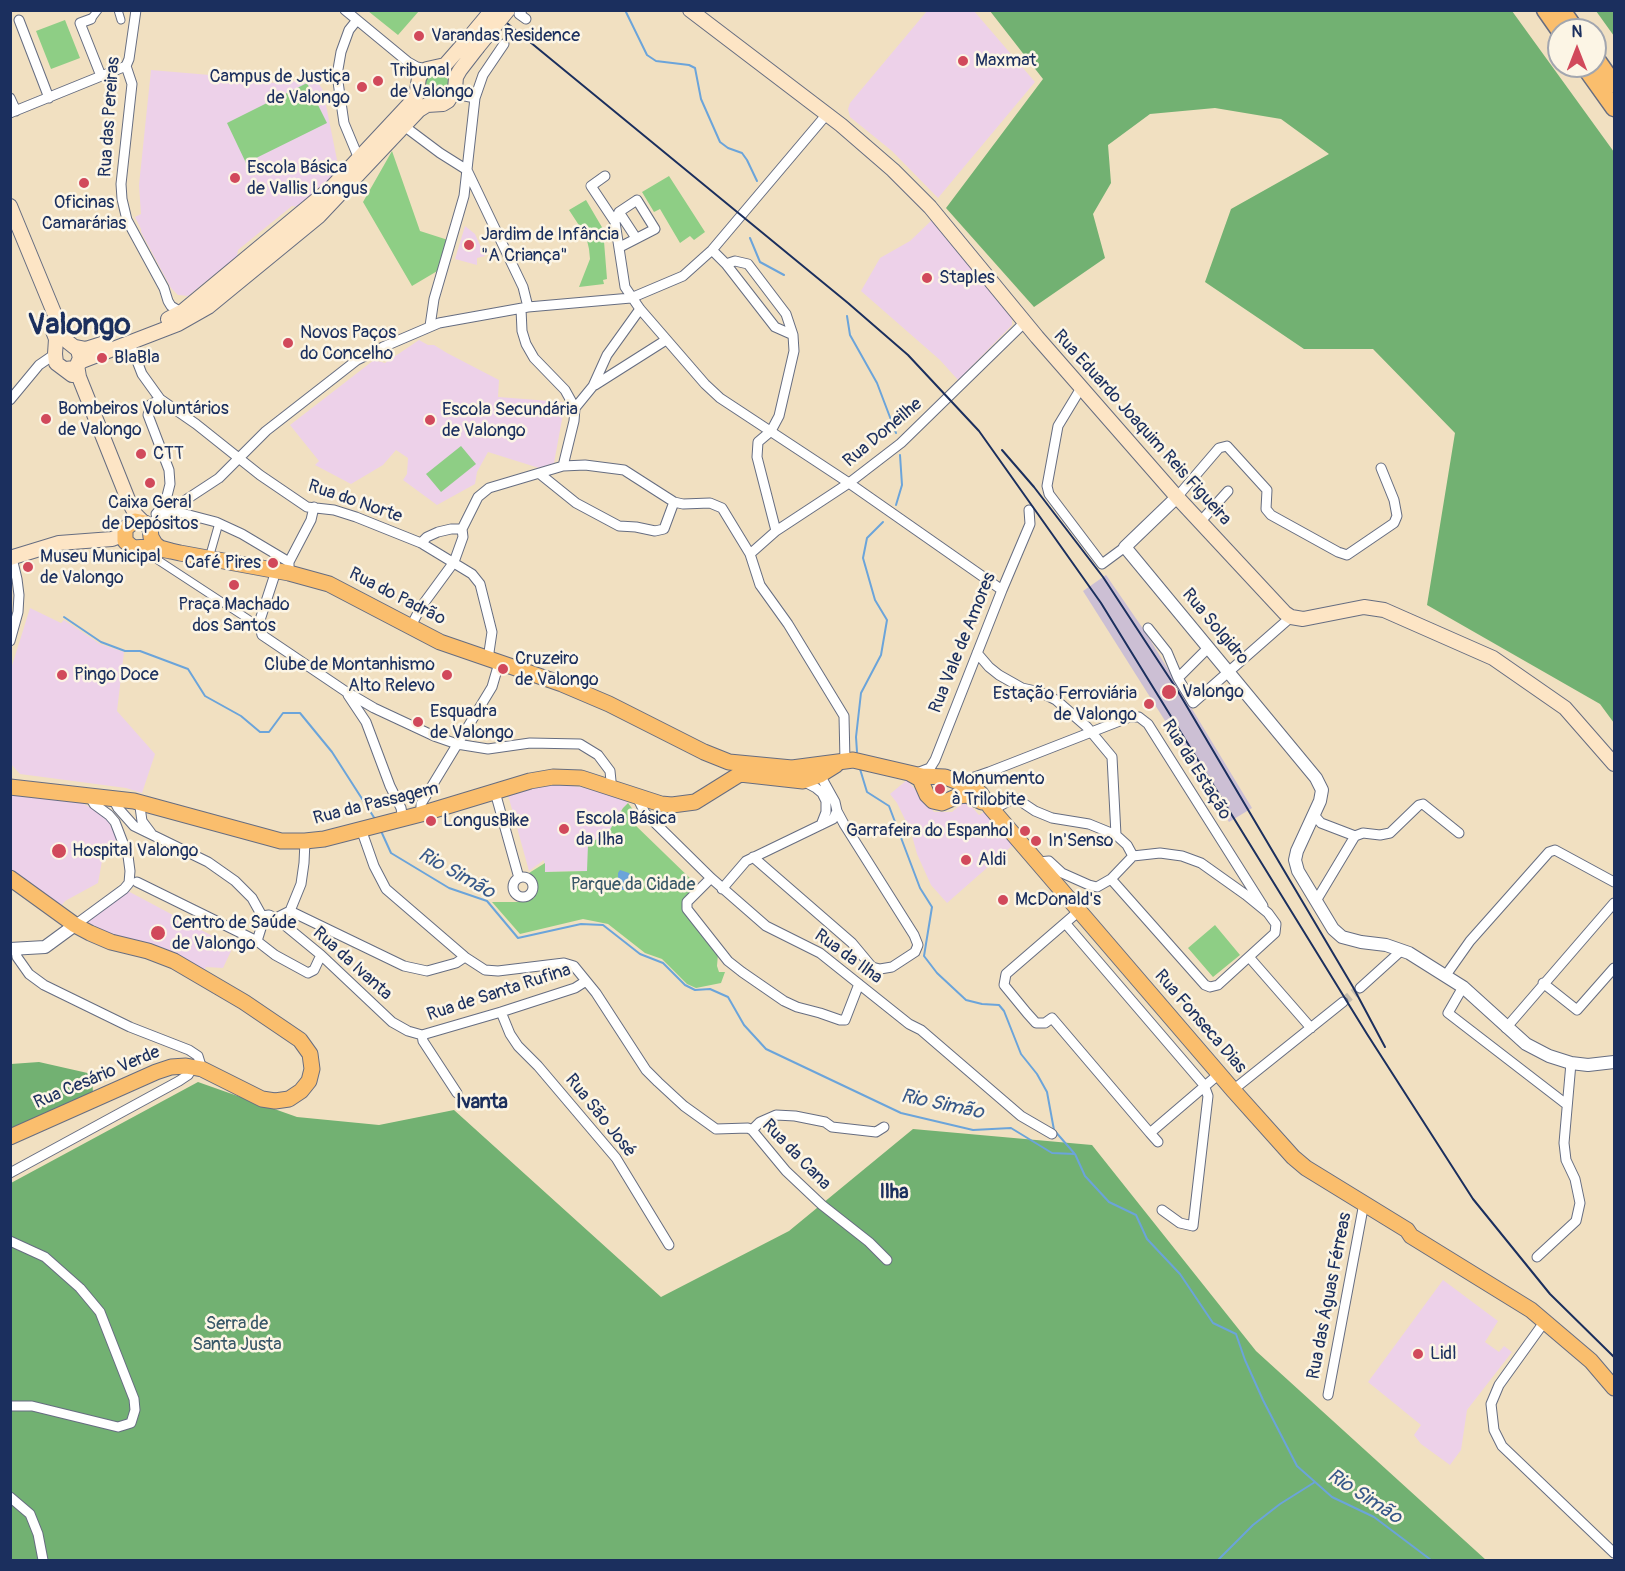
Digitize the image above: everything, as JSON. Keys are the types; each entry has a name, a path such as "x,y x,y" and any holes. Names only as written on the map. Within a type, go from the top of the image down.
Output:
{"highway":[{"path":"1593,78 1614,108"}],"main road":[{"path":"462,94 456,77 492,10"},
{"path":"10,226 55,334 56,363 72,367 130,343 183,316 291,231 412,102 426,76 472,44 508,10"},
{"name":"Rua Eduardo Joaquim Reis Figueira","path":"690,10 866,145 930,207 1081,388 1177,497 1291,617"},
{"path":"426,76 451,73 462,94"},
{"path":"426,76 421,97 431,104"},
{"path":"291,231 319,216 419,110 431,104 443,104 462,94"},
{"path":"10,206 62,332 74,346 80,358 72,367"},
{"path":"56,352 63,345 91,348 183,316"},
{"path":"72,367 74,378 127,512 139,534 160,548 171,551 255,567 285,569"},
{"path":"11,557 59,543 139,534"},
{"name":"Rua do Padrão","path":"285,569 329,584 440,642 562,684 609,704 704,752 742,767"},
{"path":"1291,617 1303,619 1364,607 1384,610 1493,658 1565,708 1614,764"},
{"path":"742,767 803,781 820,775 845,761"},
{"path":"792,768 859,761 911,774 920,779 941,780"},
{"path":"742,767 792,768 811,770 820,775"},
{"name":"Rua da Passagem","path":"13,783 134,801 281,841 304,841 324,839 403,819 530,781 567,776 610,786 660,804 695,802 742,767"},
{"name":"Rua Fonseca Dias","path":"941,780 972,796 985,794 1038,862 1293,1157 1306,1168 1407,1230 1412,1236 1544,1316 1590,1352 1614,1379"},
{"path":"10,878 75,925 111,942 148,951 174,961 244,1002 300,1040 310,1054 312,1069 309,1081 301,1091 289,1099 275,1101 262,1099 197,1068"},
{"name":"Rua Cesário Verde","path":"10,1137 156,1072 171,1067 197,1068"},
{"name":"Rua Fonseca Dias","path":"1544,1316 1591,1361 1614,1388"}],"street":[{"path":"98,10 91,19 80,23 101,76"},
{"path":"118,10 121,20"},
{"name":"Rua das Pereiras","path":"136,10 126,66 132,84 121,184 127,220 164,288 171,306 183,316"},
{"path":"345,10 426,76"},
{"path":"19,20 49,98"},
{"path":"357,20 349,30 341,52 337,75 344,123 359,159"},
{"path":"430,326 434,299 460,212 467,170 462,94 483,75 504,44"},
{"path":"10,98 13,112 126,66"},
{"path":"139,534 155,520 219,478 266,431 357,360 430,326 525,308 631,298 683,276 712,250 827,114"},
{"path":"404,126 467,170 523,287 525,308 522,332 526,344 534,358 565,390 575,408 563,466"},
{"path":"606,176 591,186 615,222 625,287 640,309 705,384 720,398 849,483 1002,590"},
{"path":"615,222 619,212 637,200 655,229 620,247"},
{"path":"619,212 636,238"},
{"path":"712,250 726,264 775,327 793,335"},
{"path":"726,264 735,261 748,264 786,314 793,335 794,351 779,416 771,430 758,442 757,457 776,531"},
{"path":"575,408 593,386 607,356 640,309"},
{"name":"Rua Doneilhe","path":"750,554 776,531 849,483 901,443 1025,322"},
{"path":"593,386 666,340"},
{"name":"Rua do Norte","path":"130,343 149,394 148,415 169,470 169,492"},
{"path":"10,400 39,365 56,352"},
{"name":"Rua do Norte","path":"142,374 160,399 260,475 307,507 334,510 421,543 472,574 480,584 492,632 494,661 492,687 421,804 421,814"},
{"path":"1081,388 1058,426 1047,486 1049,494 1102,564 1125,547 1177,497 1219,448 1227,446 1267,490 1266,509 1271,515 1347,555 1394,523 1397,516 1394,501 1381,468"},
{"path":"150,405 160,399"},
{"path":"410,628 454,562 463,537 462,529 478,497 489,488 563,466 585,465 624,470 674,502 711,503 722,508 750,554 760,585 788,624 844,716 845,761"},
{"path":"540,474 576,503 619,526 655,531 664,529 674,502"},
{"path":"1200,522 1228,491"},
{"path":"169,492 173,500 184,500"},
{"path":"139,534 164,507 169,492"},
{"path":"314,507 311,520 260,623 262,635 374,708 457,744 488,749 530,743 580,744 598,755 610,771 610,786"},
{"path":"170,510 219,523 285,569"},
{"name":"Rua Vale de Amores","path":"941,780 977,653 1030,524 1029,510"},
{"path":"209,558 219,523"},
{"path":"421,543 438,532 462,529"},
{"path":"139,534 145,551 251,621 260,623"},
{"name":"Rua Solgidro","path":"1125,547 1316,778 1322,790 1314,815 1296,851 1295,860 1298,872 1333,929 1342,937 1402,950 1446,975 1463,987 1526,1044 1549,1056 1571,1063 1588,1065 1614,1062"},
{"path":"10,641 18,612 17,579 11,557"},
{"path":"1148,628 1167,652 1178,678 1193,703 1291,617"},
{"path":"1178,678 1208,648"},
{"path":"977,653 999,675 1022,688 1040,692 1056,700 1087,727 1112,757 1116,835"},
{"path":"345,691 366,722 388,781 401,808 403,819"},
{"name":"Rua da Estação","path":"941,780 985,794 989,772 1130,717 1140,717 1148,724 1268,913"},
{"path":"753,857 852,943 872,967 880,969 892,967 915,952 918,945 914,935 837,811 835,802 820,775"},
{"path":"803,781 816,788 826,801 826,812 821,825"},
{"path":"495,792 519,878"},
{"path":"10,1173 184,1078 197,1068 198,1056 189,1050 130,1027 44,985 29,974 13,949 45,947 129,883 128,856 115,822 94,804 88,794"},
{"path":"985,794 1011,800 1017,799 1035,811 1053,818 1089,824 1116,835 1127,845 1133,856"},
{"path":"112,797 129,821 142,831 221,870 252,898 262,916 262,926 257,941"},
{"name":"Rua da Ilha","path":"637,797 645,813 722,889 766,926 820,953 909,1024 921,1030 1021,1116 1052,1134"},
{"path":"129,821 127,807 134,801 140,807 140,817 144,825 153,835"},
{"path":"1316,901 1355,836 1363,833 1380,836 1390,833 1419,805 1423,804 1458,833"},
{"path":"144,825 148,812 154,805"},
{"path":"722,889 746,861 833,819 837,811"},
{"path":"1314,815 1321,823 1355,836"},
{"name":"Rua da Cana","path":"361,829 374,866 386,889 465,957 485,970 498,971 564,963 574,966 596,993 646,1070 675,1098 716,1129 748,1128 752,1130 786,1171 887,1260"},
{"path":"262,916 269,915 276,918 290,911 301,884 304,841"},
{"path":"1446,975 1470,941 1549,852 1555,850 1614,882"},
{"path":"1038,862 1049,861 1062,873 1097,887 1111,879 1133,856 1160,853 1182,856 1201,863 1221,876 1268,913 1276,924 1275,933 1218,985 1210,987 1204,985 1111,879"},
{"path":"1221,876 1233,868 1232,857"},
{"path":"711,878 687,902 687,909 728,961 742,972 784,1001 840,1020 845,1020 859,984"},
{"path":"137,882 257,941 275,955 308,973 314,970 324,957"},
{"path":"1506,1028 1614,903"},
{"path":"290,911 404,966 427,971 456,963 465,957"},
{"path":"1080,911 1006,974 1004,985 1036,1023 1045,1023 1052,1018 1158,1142"},
{"name":"Rua da Ivanta","path":"276,918 324,957 392,1022 408,1031 422,1035"},
{"path":"1066,924 1204,1084 1208,1096 1193,1226 1180,1223 1162,1210"},
{"path":"1076,936 1091,924"},
{"path":"1360,988 1402,950"},
{"path":"1249,957 1311,1028"},
{"path":"1544,983 1577,1010 1614,968"},
{"name":"Rua de Santa Rufina","path":"422,1035 574,988 586,981"},
{"path":"1463,987 1448,1013 1566,1104"},
{"path":"1233,1090 1343,1002"},
{"name":"Rua São José","path":"501,1012 518,1046 538,1066 616,1158 669,1245"},
{"path":"422,1035 423,1041 457,1093"},
{"path":"1537,1257 1576,1221 1580,1203 1575,1179 1566,1160 1564,1143 1571,1063"},
{"path":"1150,1132 1204,1084 1219,1074"},
{"path":"752,1130 760,1122 776,1115 825,1122 832,1127 876,1132 884,1127"},
{"name":"Rua das Águas Férreas","path":"1328,1395 1364,1203"},
{"path":"10,1240 45,1257 80,1288 100,1312 134,1398 135,1410 131,1423 118,1427 32,1406 10,1406"},
{"path":"1544,1316 1499,1385 1491,1404 1494,1430 1502,1446 1614,1553"},
{"path":"10,1497 30,1514 38,1534 42,1560"}],"shaded area":[{"path":"927,11 974,11 1035,82 938,198 892,151 850,117 848,109 850,103"},
{"name":"Escola Básica de Vallis Longus","path":"151,70 245,78 264,83 291,82 314,77 323,90 339,170 301,207 292,206 238,250 237,256 188,296 178,295 171,288 135,217 141,214 139,185"},
{"path":"932,220 1010,313 1012,319 1012,325 958,380 940,360 861,291 880,258 910,241"},
{"name":"Jardim de Infância \"A Criança\"","path":"465,226 475,234 485,256 477,258 477,265 455,259"},
{"name":"Escola Secundária de Valongo","path":"419,340 428,345 434,345 499,380 498,397 563,402 554,463 539,468 488,452 477,472 475,484 437,505 403,480 407,474 408,458 396,450 383,465 351,484 315,465 319,461 290,425 374,360 385,363"},
{"path":"1106,575 1146,633 1252,808 1229,822 1083,591"},
{"path":"30,608 61,623 64,620 100,644 124,652 117,711 155,754 142,793 126,788 20,774 11,764 11,669"},
{"path":"907,780 934,812 952,812 966,800 979,815 984,812 1013,845 947,903 931,885 917,854 911,832 890,794"},
{"name":"Escola Básica da Ilha","path":"560,784 593,789 624,799 628,803 608,833 588,844 588,871 545,872 544,860 529,871 508,795"},
{"name":"Hospital Valongo","path":"11,794 78,801 105,815 122,848 114,853 111,847 109,848 102,861 98,883 65,901 61,906 11,870"},
{"name":"Centro de Saúde de Valongo","path":"126,890 233,947 223,968 206,967 204,971 175,954 143,942 115,936 85,921"},
{"path":"1443,1280 1498,1321 1485,1342 1499,1352 1504,1346 1512,1352 1467,1410 1461,1450 1450,1465 1421,1444 1414,1435 1421,1425 1368,1382"}],"green space":[{"path":"368,11 419,11 398,35"},
{"path":"990,11 1512,11 1547,59 1547,78 1560,78 1614,152 1614,723 1600,704 1427,605 1455,433 1373,349 1304,349 1205,282 1231,209 1329,154 1281,119 1215,108 1150,114 1108,145 1111,183 1093,214 1105,258 1034,307 946,208 1043,79"},
{"path":"1596,11 1614,11 1614,36 1607,26 1607,18 1601,18"},
{"path":"65,20 80,58 51,69 36,31"},
{"path":"436,72 445,76 449,85 445,94 436,98 427,94 423,85 427,76"},
{"path":"307,83 327,123 246,163 227,123"},
{"path":"392,151 420,231 448,240 439,270 412,286 363,202"},
{"path":"669,176 705,232 694,240 690,236 680,243 660,209 654,212 642,192"},
{"path":"586,200 603,229 607,279 603,280 604,284 579,287 590,259 589,249 586,236 569,210"},
{"path":"461,446 476,464 441,492 426,474"},
{"name":"Parque da Cidade","path":"628,803 637,815 631,821 697,885 682,902 682,910 718,954 719,972 725,972 721,983 696,988 687,984 662,959 645,953 608,924 583,919 520,934 492,902 523,902 534,898 538,887 537,881 529,873 545,863 545,872 587,871 588,844 608,833"},
{"path":"1215,925 1240,955 1213,977 1188,948"},
{"path":"39,1062 92,1074 93,1094 11,1131 11,1064"},
{"name":"Serra de Santa Justa","path":"198,1082 297,1117 379,1125 454,1110 661,1297 789,1231 913,1129 1092,1145 1256,1351 1486,1560 11,1560 11,1183"}],"water":[{"path":"620,870 629,873 631,877 632,884 629,890 622,890 618,886"}],"waterway":[{"path":"625,10 647,55 656,61 689,65 695,68 701,99 720,142 742,153 757,181"},
{"path":"750,238 760,262 784,275"},
{"path":"847,316 850,335 877,383 896,433"},
{"path":"896,505 902,485 900,455"},
{"path":"857,752 856,737 861,693 881,655 887,620 875,600 863,558 867,538 883,522"},
{"name":"Rio Simão","path":"64,617 101,642 125,651 140,651 188,669 205,696 241,716 260,732 269,732 283,713 300,713 332,752 375,819"},
{"path":"860,769 867,792 889,806 920,888 932,907 924,956 937,973 966,1000 999,1005 1004,1011 1021,1054 1037,1074 1047,1092 1054,1130 1074,1153"},
{"name":"Rio Simão","path":"381,831 391,853 449,888 487,901 518,938 581,924 603,925 640,954 663,963 685,985 695,990 710,989 728,997 744,1025 766,1049 901,1113 973,1130 1011,1128 1052,1153 1075,1154 1085,1176 1109,1202 1136,1215 1147,1239 1180,1274 1213,1323 1236,1334 1263,1400 1297,1466 1332,1497 1374,1517 1431,1560"},
{"path":"1218,1560 1253,1525 1280,1504 1315,1482"}],"tunnel":[{"path":"1343,1002 1360,988"}],"railway":[{"path":"491,10 848,303 908,355 979,431 1101,603 1367,1034 1473,1199 1550,1294 1614,1357"},
{"path":"1002,450 1034,487 1103,577 1176,688 1353,987 1385,1047"}],"place":[{"name":"Varandas Residence","path":"419,36"},
{"name":"Maxmat","path":"963,61"},
{"name":"Tribunal de Valongo","path":"378,81"},
{"name":"Campus de Justiça de Valongo","path":"362,87"},
{"name":"Escola Básica de Vallis Longus","path":"235,178"},
{"name":"Oficinas Camarárias","path":"84,183"},
{"name":"Jardim de Infância \"A Criança\"","path":"469,245"},
{"name":"Staples","path":"927,278"},
{"name":"Novos Paços do Concelho","path":"288,343"},
{"name":"BlaBla","path":"102,358"},
{"name":"Bombeiros Voluntários de Valongo","path":"46,419"},
{"name":"Escola Secundária de Valongo","path":"430,420"},
{"name":"CTT","path":"141,454"},
{"name":"Caixa Geral de Depósitos","path":"150,483"},
{"name":"Café Pires","path":"273,563"},
{"name":"Museu Municipal de Valongo","path":"28,567"},
{"name":"Praça Machado dos Santos","path":"234,585"},
{"name":"Cruzeiro de Valongo","path":"503,669"},
{"name":"Pingo Doce","path":"62,675"},
{"name":"Clube de Montanhismo Alto Relevo","path":"447,675"},
{"name":"Valongo","path":"1169,692"},
{"name":"Estação Ferroviária de Valongo","path":"1149,704"},
{"name":"Esquadra de Valongo","path":"418,722"},
{"name":"Monumento à Trilobite","path":"940,789"},
{"name":"LongusBike","path":"431,821"},
{"name":"Escola Básica da Ilha","path":"564,829"},
{"name":"Garrafeira do Espanhol","path":"1025,831"},
{"name":"In'Senso","path":"1036,841"},
{"name":"Hospital Valongo","path":"59,851"},
{"name":"Aldi","path":"966,860"},
{"name":"McDonald's","path":"1003,900"},
{"name":"Centro de Saúde de Valongo","path":"158,933"},
{"name":"Lidl","path":"1418,1354"}],"district":[{"name":"Valongo","path":"79,326"},
{"name":"Ivanta","path":"482,1103"},
{"name":"Ilha","path":"894,1193"}]}
